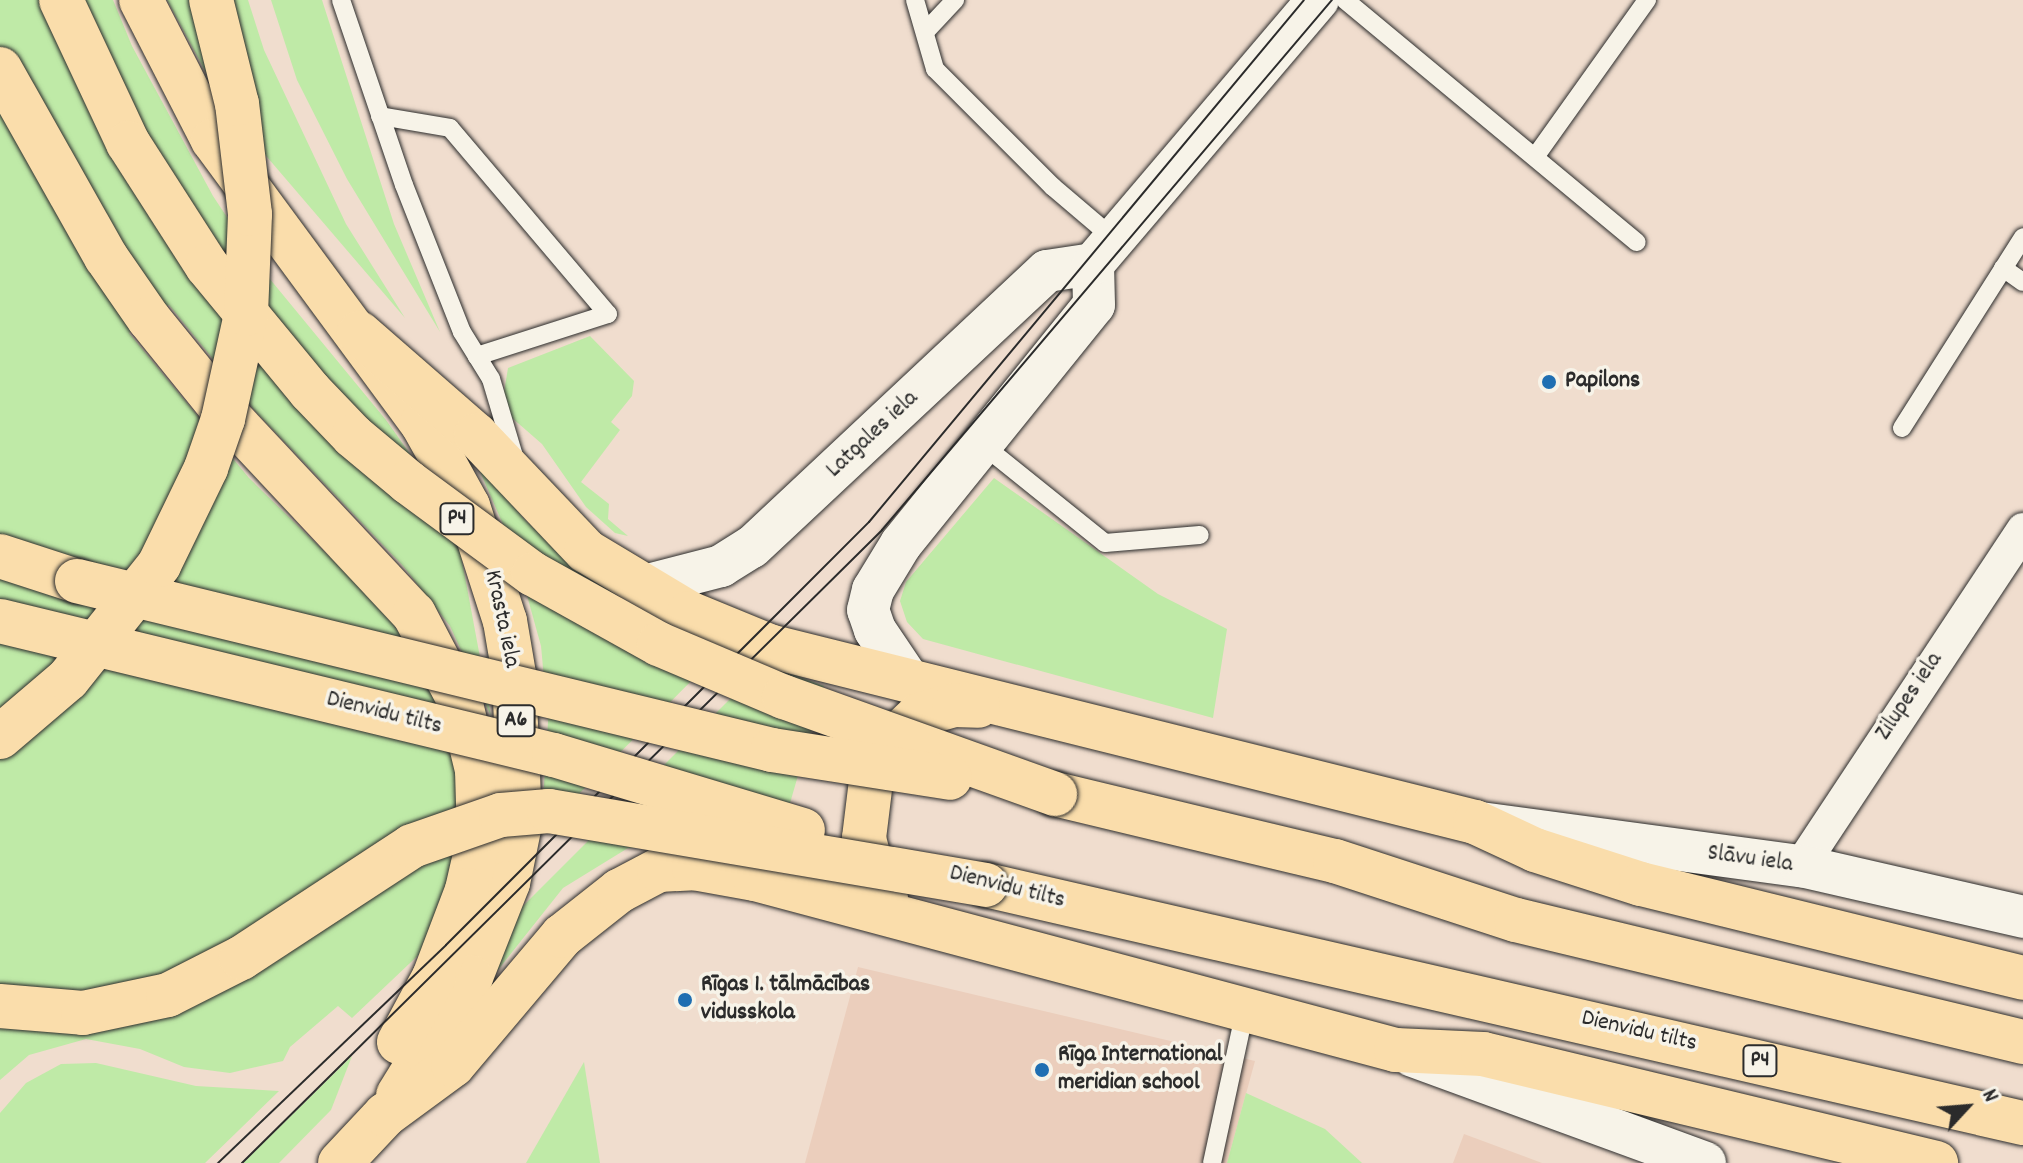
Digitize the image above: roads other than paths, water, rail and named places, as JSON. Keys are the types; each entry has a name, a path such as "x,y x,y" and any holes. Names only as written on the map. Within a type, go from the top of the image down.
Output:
{"highway":[{"name":"P4","path":"61,0 121,130 207,266 310,391 353,436 408,482 533,574 659,644 784,697 1055,794 1335,861 1516,920 2023,1042"},
{"name":"Krasta iela","path":"141,0 213,140 359,333 422,423 468,506 491,568 514,674 520,824 508,883 471,977 385,1115"},
{"path":"0,737 68,679 159,565 206,468 223,419 246,314 250,214 237,104 211,0"},
{"path":"0,69 106,257 149,319 221,408 414,614 461,704 477,770 479,837 467,890 434,977 399,1041 385,1115"},
{"path":"359,333 476,435 530,497 586,551 640,587 769,646 861,672 908,679 1048,717 1475,822 1535,850 1641,884 2023,978"},
{"path":"0,556 77,581 772,750 1055,794"},
{"name":"Dienvidu tilts","path":"0,621 554,755 986,885 1497,999 2023,1123"},
{"path":"918,926 881,892 864,838 866,789 884,748 919,715 937,708 983,707 1048,717"},
{"name":"P4","path":"0,1006 83,1013 168,995 241,958 412,846 501,815 549,811 986,885"},
{"path":"385,1115 453,1065 562,936 619,891 659,870 694,868 755,879 918,926 1396,1050 1483,1054 1936,1163"},
{"name":"A6","path":"349,1158 385,1115"}],"street":[{"path":"908,679 875,630 868,610 873,590 901,544 1094,305 1103,252 1318,0"},
{"name":"Latgales iela","path":"640,587 721,566 752,547 1047,271 1103,252"},
{"name":"Zilupes iela","path":"1801,866 2023,530"},
{"name":"Slāvu iela","path":"1475,822 1801,866 2023,917"},
{"path":"1396,1050 1705,1163"}],"lane":[{"path":"341,0 442,283 491,379 499,418 530,497"},
{"path":"915,0 935,69 1053,187 1103,252"},
{"path":"925,32 955,0"},
{"path":"1345,0 1637,242"},
{"path":"1535,157 1647,0"},
{"path":"380,116 450,128 608,314 477,356"},
{"path":"1902,428 2023,237"},
{"path":"2003,268 2023,282"},
{"path":"983,445 1105,543 1200,535"},
{"path":"1212,1163 1245,1010"}],"tram line":[{"path":"218,1163 446,945 869,522 1304,0"},
{"path":"242,1163 882,530 1332,0"}],"place":[{"name":"Papilons","path":"1549,382"},
{"name":"Rīgas 1. tālmācības vidusskola","path":"685,1000"},
{"name":"Rīga International meridian school","path":"1042,1070"}]}
